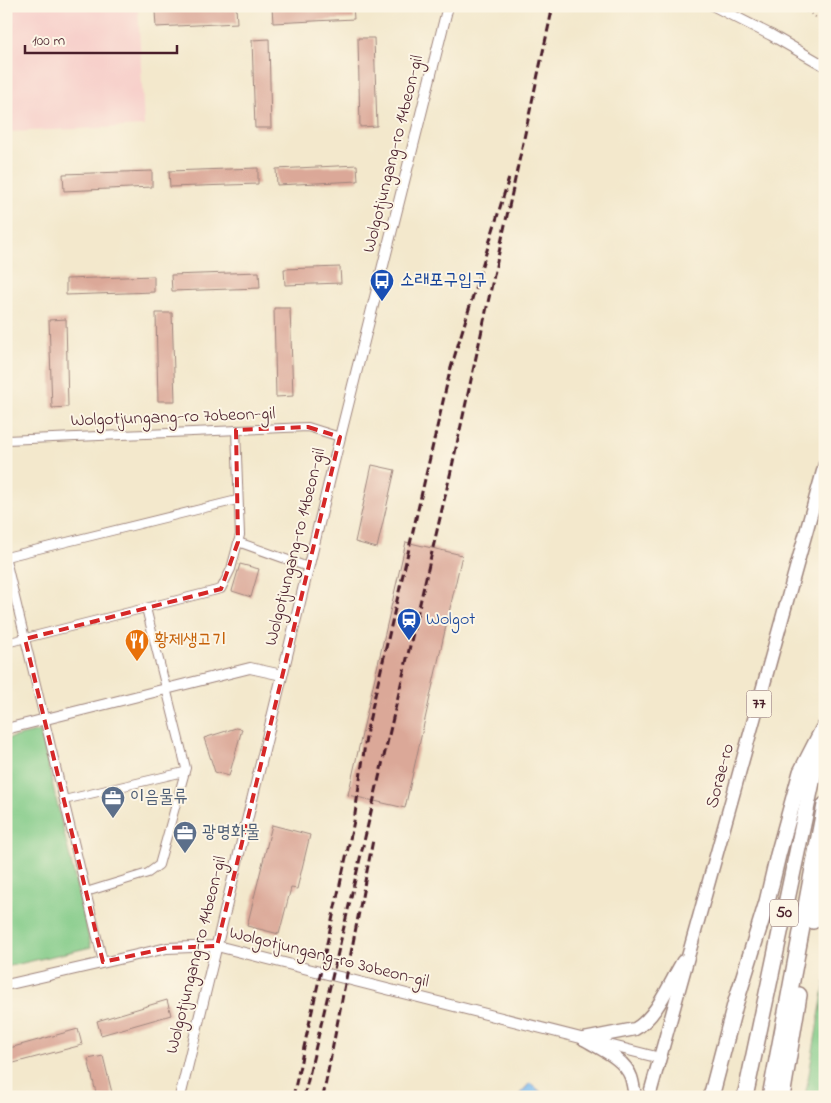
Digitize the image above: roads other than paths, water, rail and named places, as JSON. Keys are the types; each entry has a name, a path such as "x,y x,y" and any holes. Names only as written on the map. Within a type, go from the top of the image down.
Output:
{"highway":[{"path":"711,1097 735,1005 767,902 801,772 824,726"},
{"name":"50","path":"745,1097 824,726"},
{"name":"50","path":"770,1097 825,805"},
{"path":"782,1097 810,934 825,867"}],"main road":[{"name":"Sorae-ro","path":"649,1097 825,464"},
{"path":"584,1039 635,1029 642,1025 650,1017 693,944"},
{"path":"584,1039 620,1062 628,1070 632,1079 635,1097"}],"street":[{"name":"Wolgotjungang-ro 14beon-gil","path":"180,1097 308,567 448,6"},
{"path":"714,6 771,35 825,66"},
{"name":"Wolgotjungang-ro 70beon-gil","path":"6,440 308,427 340,437"},
{"path":"6,643 221,589 231,569 240,535 237,500 236,430"},
{"path":"103,962 6,558 237,500"},
{"path":"238,542 308,567"},
{"path":"86,892 148,874 159,865 186,768 146,608"},
{"path":"6,729 250,668 282,675"},
{"path":"64,800 184,772"},
{"name":"Wolgotjungang-ro 30beon-gil","path":"6,985 166,948 217,946 660,1058"}],"water":[{"path":"530,1083 547,1097 517,1097"}],"railway":[{"path":"304,1097 451,471 553,6"},
{"path":"293,1097 354,821 367,730 450,371 509,178"},
{"path":"323,1097 373,840"}],"place":[{"name":"소래포구입구","path":"382,302"},
{"name":"Wolgot","path":"409,641"},
{"name":"황제생고기","path":"137,662"},
{"name":"이음물류","path":"113,819"},
{"name":"광명화물","path":"185,854"}]}
